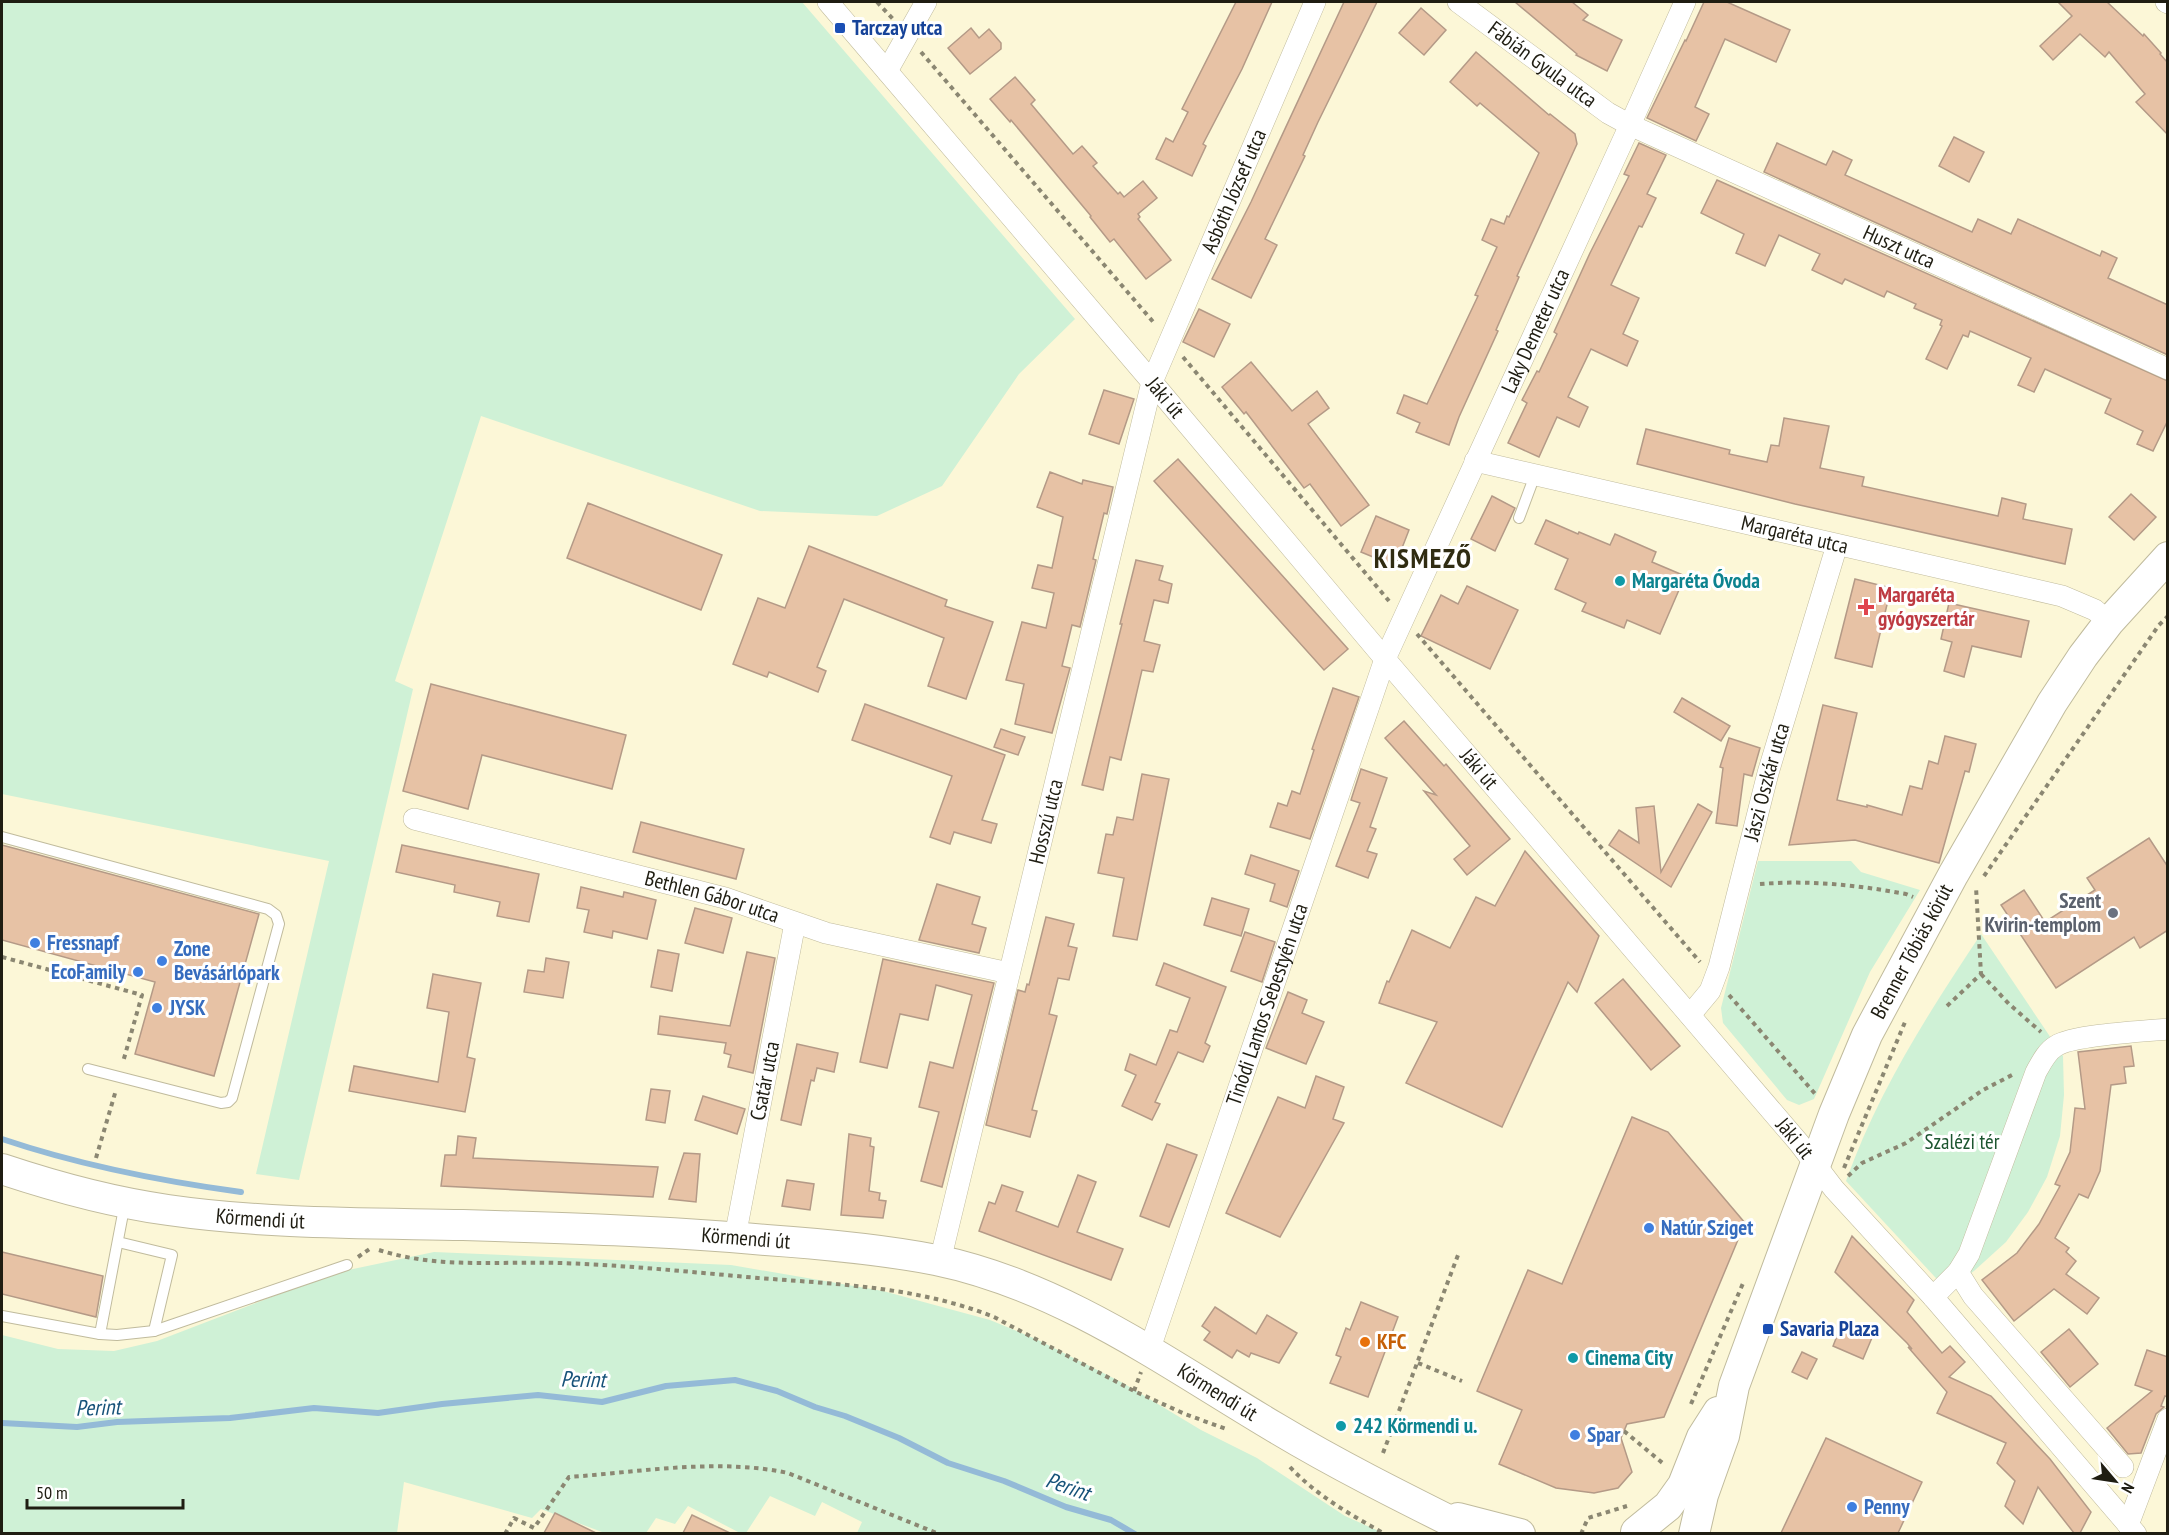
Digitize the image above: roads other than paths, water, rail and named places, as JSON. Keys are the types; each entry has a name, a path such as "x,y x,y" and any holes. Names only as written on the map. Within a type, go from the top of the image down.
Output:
{"street":[{"name":"Jáki út","path":"828,2 1799,1143 1834,1189 1933,1297 2132,1529"},
{"path":"887,71 926,2"},
{"name":"Asbóth József utca","path":"1152,382 1315,2"},
{"name":"Fábián Gyula utca","path":"1458,2 1608,113 1630,125"},
{"name":"Laky Demeter utca","path":"1386,659 1685,2"},
{"name":"Huszt utca","path":"1630,125 2168,369"},
{"name":"Hosszú utca","path":"939,1261 1152,382"},
{"name":"Margaréta utca","path":"1476,461 2062,596 2095,610 2109,622"},
{"name":"Jászi Oszkár utca","path":"1690,1015 1710,991 1715,979 1768,774 1837,545"},
{"name":"Brenner Tóbiás körút","path":"1695,1533 1703,1496 1724,1436 1734,1386 1815,1164 1867,1035 1914,945 2040,723 2083,656 2109,622 2168,557"},
{"name":"Tinódi Lantos Sebestyén utca","path":"1149,1351 1386,659"},
{"name":"Bethlen Gábor utca","path":"414,819 725,898 826,933 1009,973"},
{"name":"Csatár utca","path":"735,1237 795,923"},
{"path":"1933,1297 1958,1272 1969,1254 2036,1072 2050,1052 2093,1037 2168,1029"},
{"name":"Körmendi út","path":"2,1169 43,1183 125,1203 193,1214 269,1220 581,1228 735,1237 881,1250 939,1261 992,1276 1039,1293 1100,1323 1367,1480 1476,1533"},
{"path":"1958,1272 1973,1296 2123,1467"},
{"name":"Brenner Tóbiás körút","path":"1634,1533 1668,1506 1683,1485 1702,1437 1734,1386"},
{"path":"2132,1529 2168,1419"},
{"name":"Körmendi út","path":"1431,1511 1520,1533"},
{"path":"1634,1533 1651,1530 1667,1533"}],"lane":[{"path":"1519,518 1535,475"},
{"path":"2,837 268,909 276,915 279,924 232,1098 228,1102 220,1103 88,1069"},
{"path":"100,1334 125,1203"},
{"path":"118,1242 172,1255 154,1332"},
{"path":"2,1316 100,1334 154,1332 347,1264"}],"waterway":[{"path":"2,1139 60,1157 120,1171 241,1192"},
{"name":"Perint","path":"2,1423 77,1427 117,1422 230,1418 314,1408 378,1413 538,1395 602,1402 666,1386 735,1380 777,1391 815,1407 845,1416 899,1438 948,1463 1004,1481 1066,1507 1111,1520 1135,1534"}],"place":[{"name":"Tarczay utca","path":"840,28"},
{"name":"Margaréta Óvoda","path":"1620,581"},
{"name":"Margaréta gyógyszertár","path":"1866,607"},
{"name":"Szent Kvirin-templom","path":"2113,913"},
{"name":"Fressnapf","path":"35,943"},
{"name":"Zone Bevásárlópark","path":"162,961"},
{"name":"EcoFamily","path":"138,972"},
{"name":"JYSK","path":"157,1008"},
{"name":"Natúr Sziget","path":"1649,1228"},
{"name":"Savaria Plaza","path":"1768,1329"},
{"name":"KFC","path":"1365,1342"},
{"name":"Cinema City","path":"1573,1358"},
{"name":"242 Körmendi u.","path":"1341,1426"},
{"name":"Spar","path":"1575,1435"},
{"name":"Penny","path":"1852,1507"}],"district":[{"name":"KISMEZŐ","path":"1423,559"}],"park label":[{"name":"Szalézi tér","path":"1962,1142"}]}
